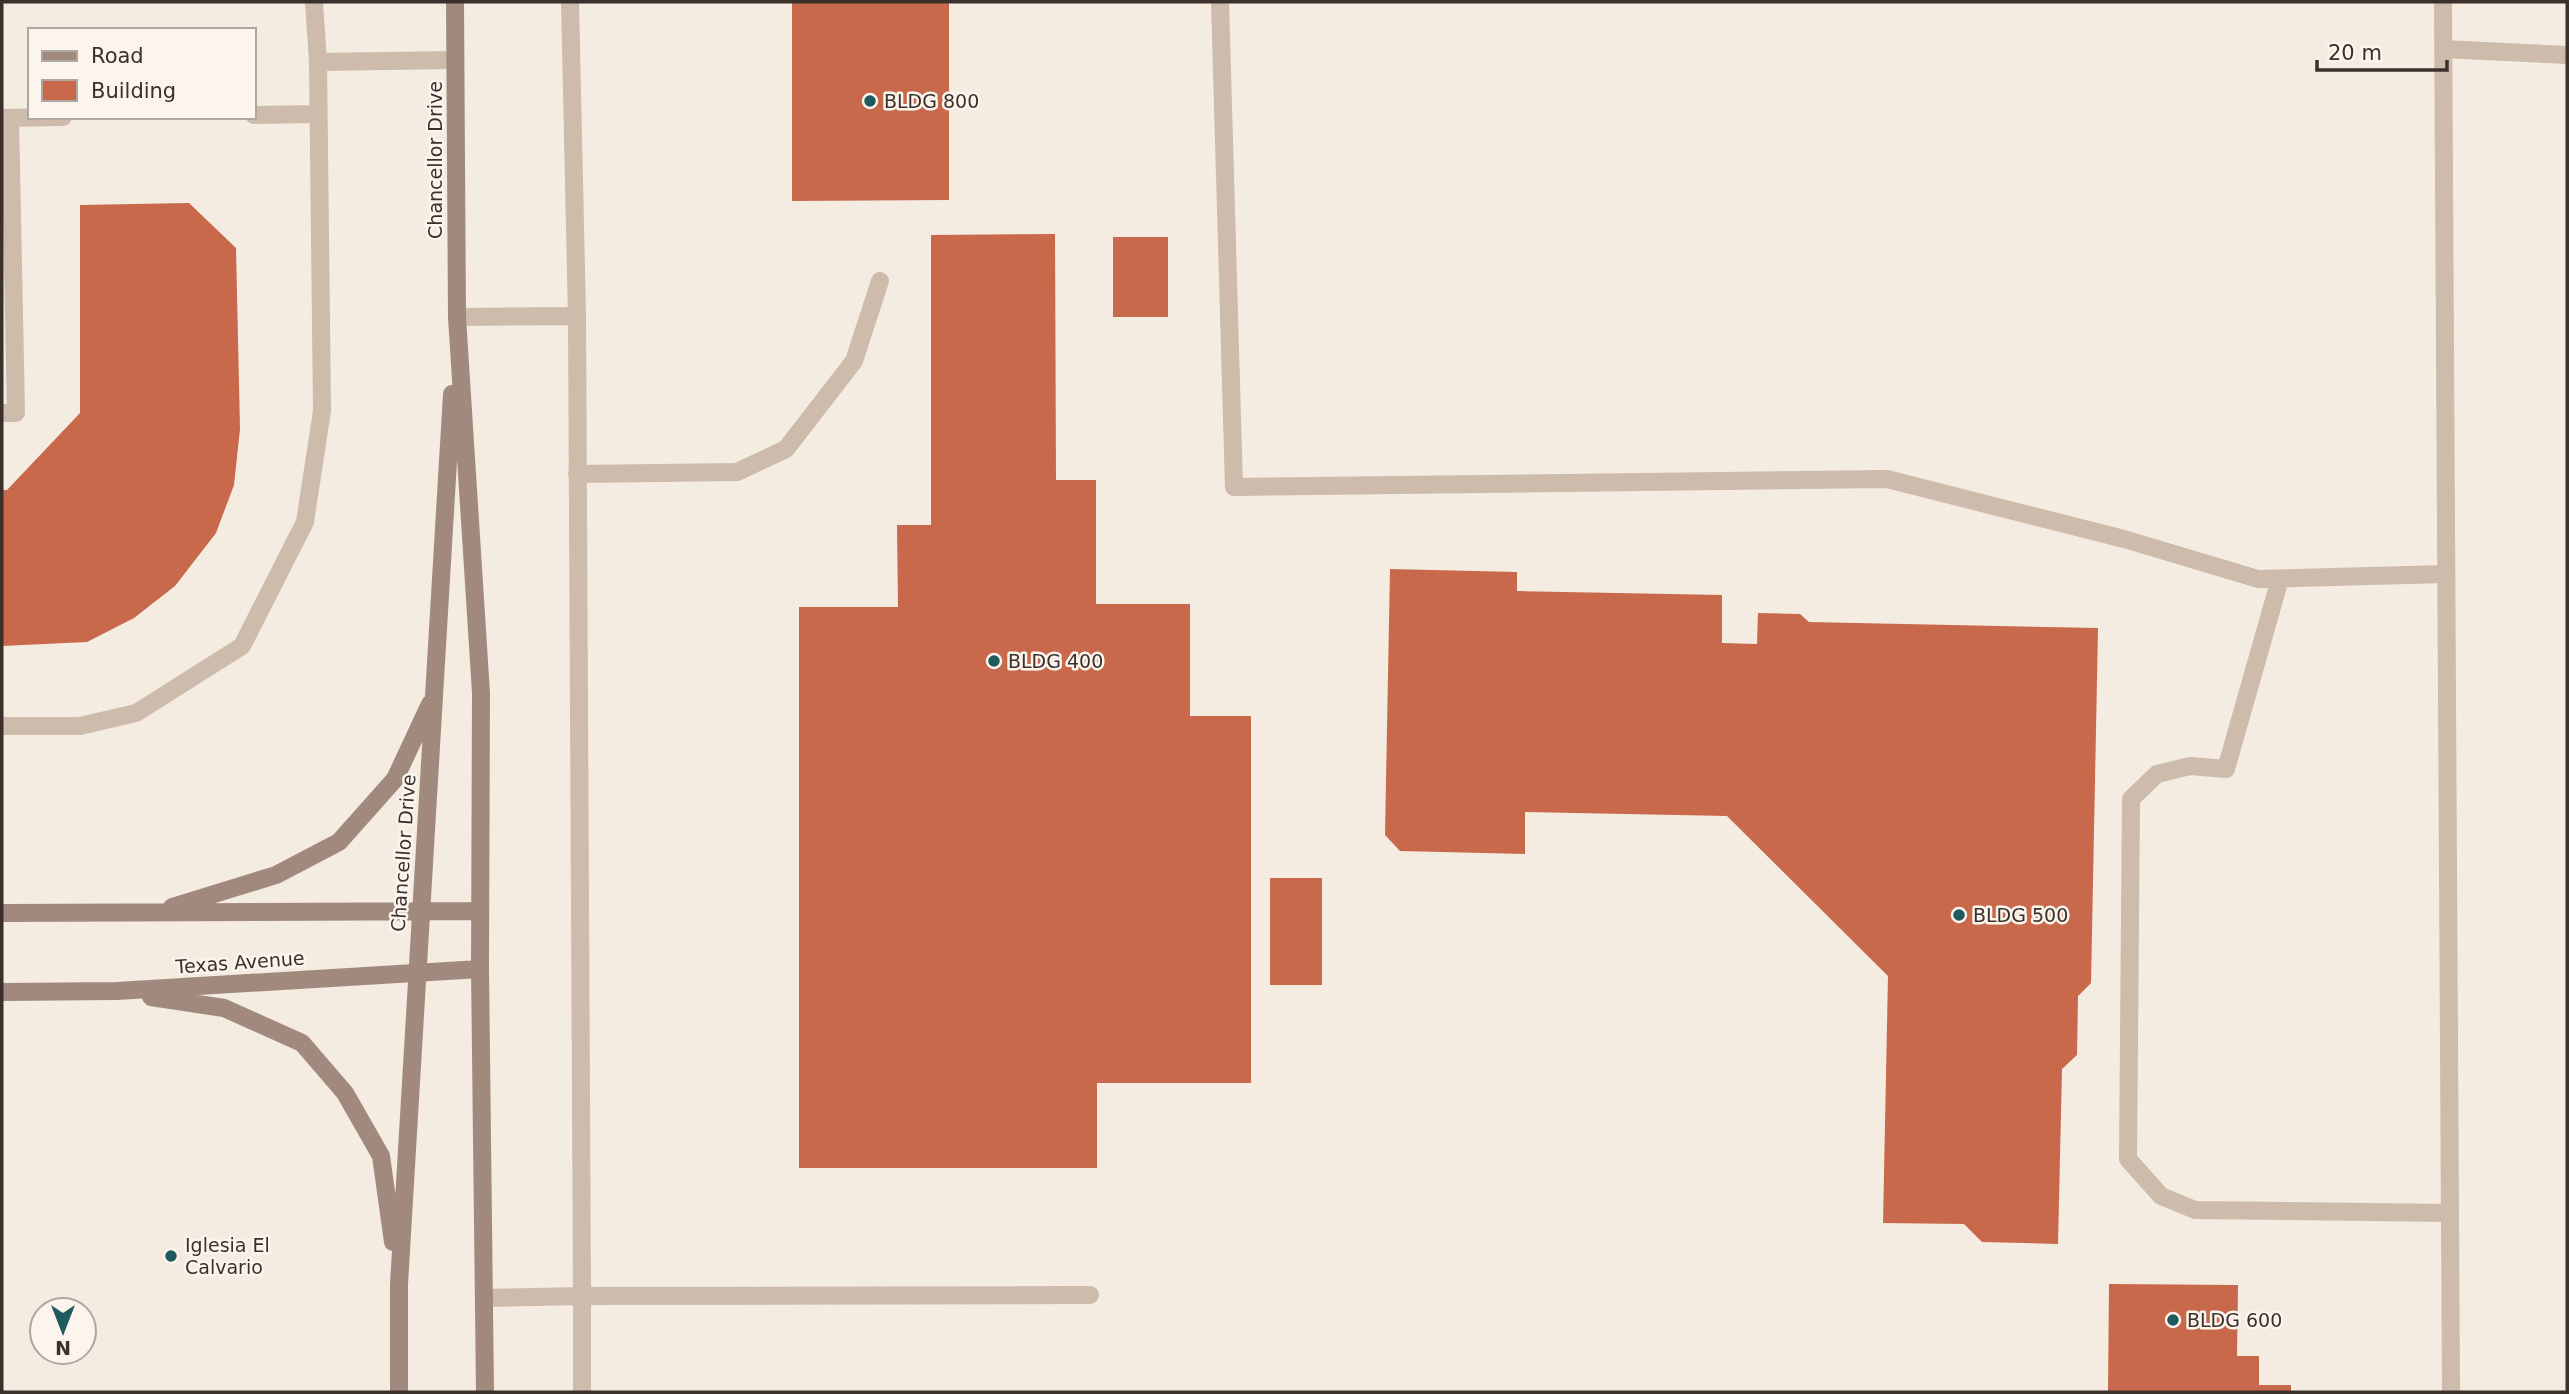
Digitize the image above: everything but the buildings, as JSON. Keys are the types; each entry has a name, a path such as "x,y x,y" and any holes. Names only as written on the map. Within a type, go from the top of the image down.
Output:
{"street":[{"name":"Chancellor Drive","path":"455,2 457,317 481,693 480,969 485,1392"},
{"name":"Chancellor Drive","path":"399,1392 399,1284 419,911 457,317"},
{"path":"155,912 276,875 339,842 395,779 435,692"},
{"path":"2,912 480,911"},
{"name":"Texas Avenue","path":"2,992 117,991 480,969"},
{"path":"117,991 224,1008 302,1044 345,1093 382,1156 399,1284"}],"lane":[{"path":"2,726 80,726 136,713 242,646 305,522 322,411 318,62 314,2"},
{"path":"570,2 577,316 582,1392"},
{"path":"1220,2 1234,487 1887,479 2124,539 2258,579 2446,573"},
{"path":"2443,2 2451,1392"},
{"path":"2443,49 2567,55"},
{"path":"318,62 455,61"},
{"path":"256,115 317,114"},
{"path":"2,413 16,413 6,118 28,118"},
{"path":"577,474 737,472 786,449 854,361 880,281"},
{"path":"457,317 577,316"},
{"path":"2280,579 2226,769 2190,766 2157,774 2131,799 2128,1159 2161,1196 2195,1210 2450,1213"},
{"path":"484,1298 1090,1295"}],"place":[{"name":"BLDG 800","path":"870,101"},
{"name":"BLDG 400","path":"994,661"},
{"name":"BLDG 500","path":"1959,915"},
{"name":"Iglesia El Calvario","path":"171,1256"},
{"name":"BLDG 600","path":"2173,1320"}]}
